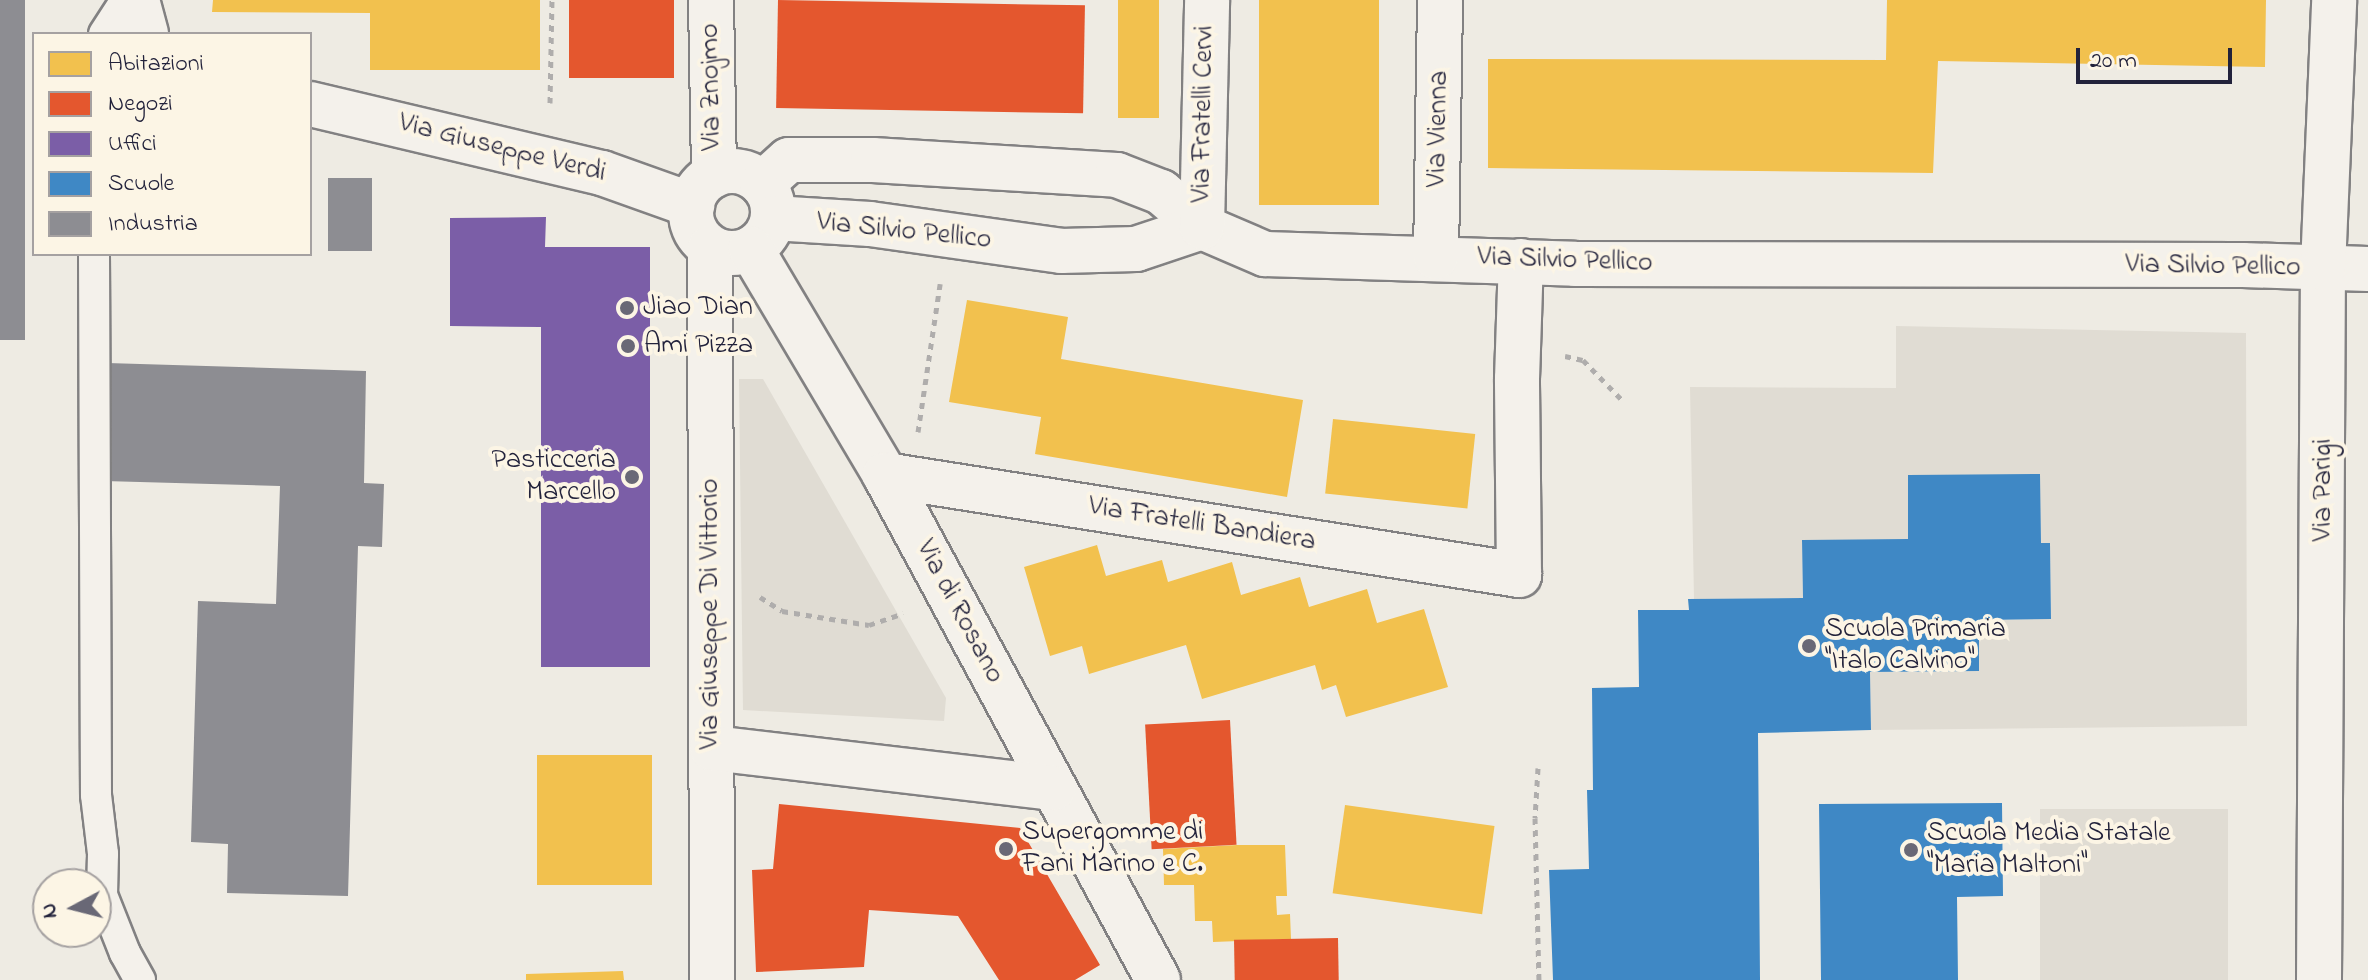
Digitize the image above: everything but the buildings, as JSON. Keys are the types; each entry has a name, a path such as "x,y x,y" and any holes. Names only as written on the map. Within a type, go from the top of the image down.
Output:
{"street":[{"path":"137,0 145,32"},
{"name":"Via Znojmo","path":"711,0 703,190 697,234 749,225"},
{"name":"Via Fratelli Cervi","path":"1202,227 1207,0"},
{"name":"Via Vienna","path":"1436,257 1440,0"},
{"name":"Via Parigi","path":"2319,980 2323,268 2334,0"},
{"name":"Via Giuseppe Verdi","path":"312,104 602,173 703,190 742,172 749,225"},
{"path":"749,225 789,160 873,160 1117,175 1161,192 1202,227"},
{"name":"Via Silvio Pellico","path":"749,225 870,224 1061,251 1136,249 1202,227 1265,254 1436,257 1575,264 2243,265 2368,269"},
{"name":"Via di Rosano","path":"749,225 1158,980"},
{"name":"Via Giuseppe Di Vittorio","path":"712,980 712,748 749,225"},
{"name":"Via Fratelli Bandiera","path":"885,475 1519,575 1517,379 1521,261"},
{"path":"712,748 1054,788"}],"lane":[{"path":"105,32 126,0"},
{"path":"94,256 96,795 103,854 102,895 125,953 140,980"}],"path":[{"path":"550,103 552,0"},
{"path":"917,438 942,271"},
{"path":"1551,353 1583,360 1623,401"},
{"path":"748,588 782,611 869,625 904,613"},
{"path":"1538,768 1535,818 1539,980"}],"shaded area":[{"path":"1896,326 2246,333 2247,726 1871,730 1870,672 1979,671 1979,620 2051,619 2050,543 1802,540 1803,598 1694,599 1690,387 1896,388"},
{"path":"739,379 763,379 946,698 944,721 743,710"},
{"path":"2040,809 2228,809 2228,980 2040,980"}],"place":[{"name":"Jiao Dian","path":"627,308"},
{"name":"Ami Pizza","path":"628,346"},
{"name":"Pasticceria Marcello","path":"632,477"},
{"name":"Scuola Primaria \"Italo Calvino\"","path":"1809,646"},
{"name":"Supergomme di Fani Marino e C.","path":"1006,849"},
{"name":"Scuola Media Statale \"Maria Maltoni\"","path":"1911,850"}]}
